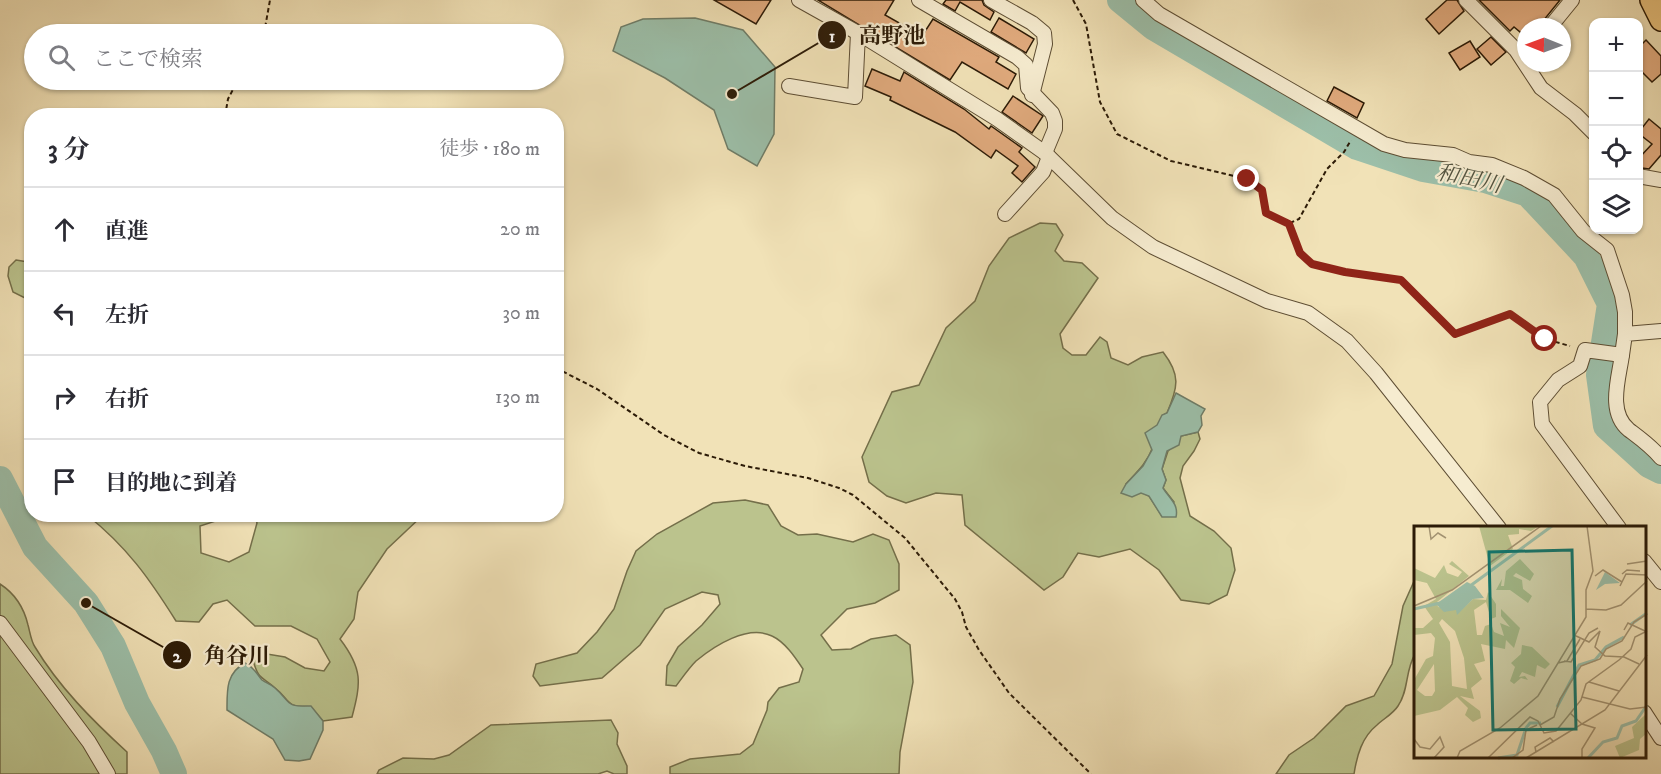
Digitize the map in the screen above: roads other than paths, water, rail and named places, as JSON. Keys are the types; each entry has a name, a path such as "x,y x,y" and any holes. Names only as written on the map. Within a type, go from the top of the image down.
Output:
{"main road":[{"path":"1651,0 1661,20"}],"street":[{"path":"799,0 858,33 997,119 1047,155 1112,218 1153,247 1267,300 1308,313 1347,342 1383,382 1497,526"},
{"path":"919,0 1026,64 1028,88 1032,95 1052,113 1055,129 1043,172 1005,214"},
{"path":"991,0 1032,23 1044,33 1046,44 1032,95"},
{"path":"1143,0 1159,14 1384,144 1405,150 1454,155 1469,162 1492,165 1540,186 1554,195 1583,231 1607,250 1622,295 1625,312 1625,334 1615,401 1618,414 1627,428 1652,447 1661,458"},
{"path":"1466,0 1517,45"},
{"path":"1557,18 1572,0"},
{"path":"789,86 855,97 858,33"},
{"path":"1533,72 1541,88 1575,114 1589,129"},
{"path":"1643,177 1661,180"},
{"path":"1625,334 1661,331"},
{"path":"1617,526 1542,424 1540,402 1558,380 1580,366 1585,350 1622,355"},
{"path":"1646,563 1661,582"},
{"path":"0,623 89,742 108,774"},
{"path":"1646,715 1661,738"}],"waterway":[{"name":"和田川","path":"1120,0 1153,27 1357,147 1423,169 1485,180 1528,194 1586,256 1610,304 1599,375 1606,426 1649,465 1661,471"},
{"path":"0,479 35,547 86,603 113,646 137,703 174,774"}],"place":[{"name":"高野池","path":"732,94"},
{"name":"角谷川","path":"86,603"}]}
